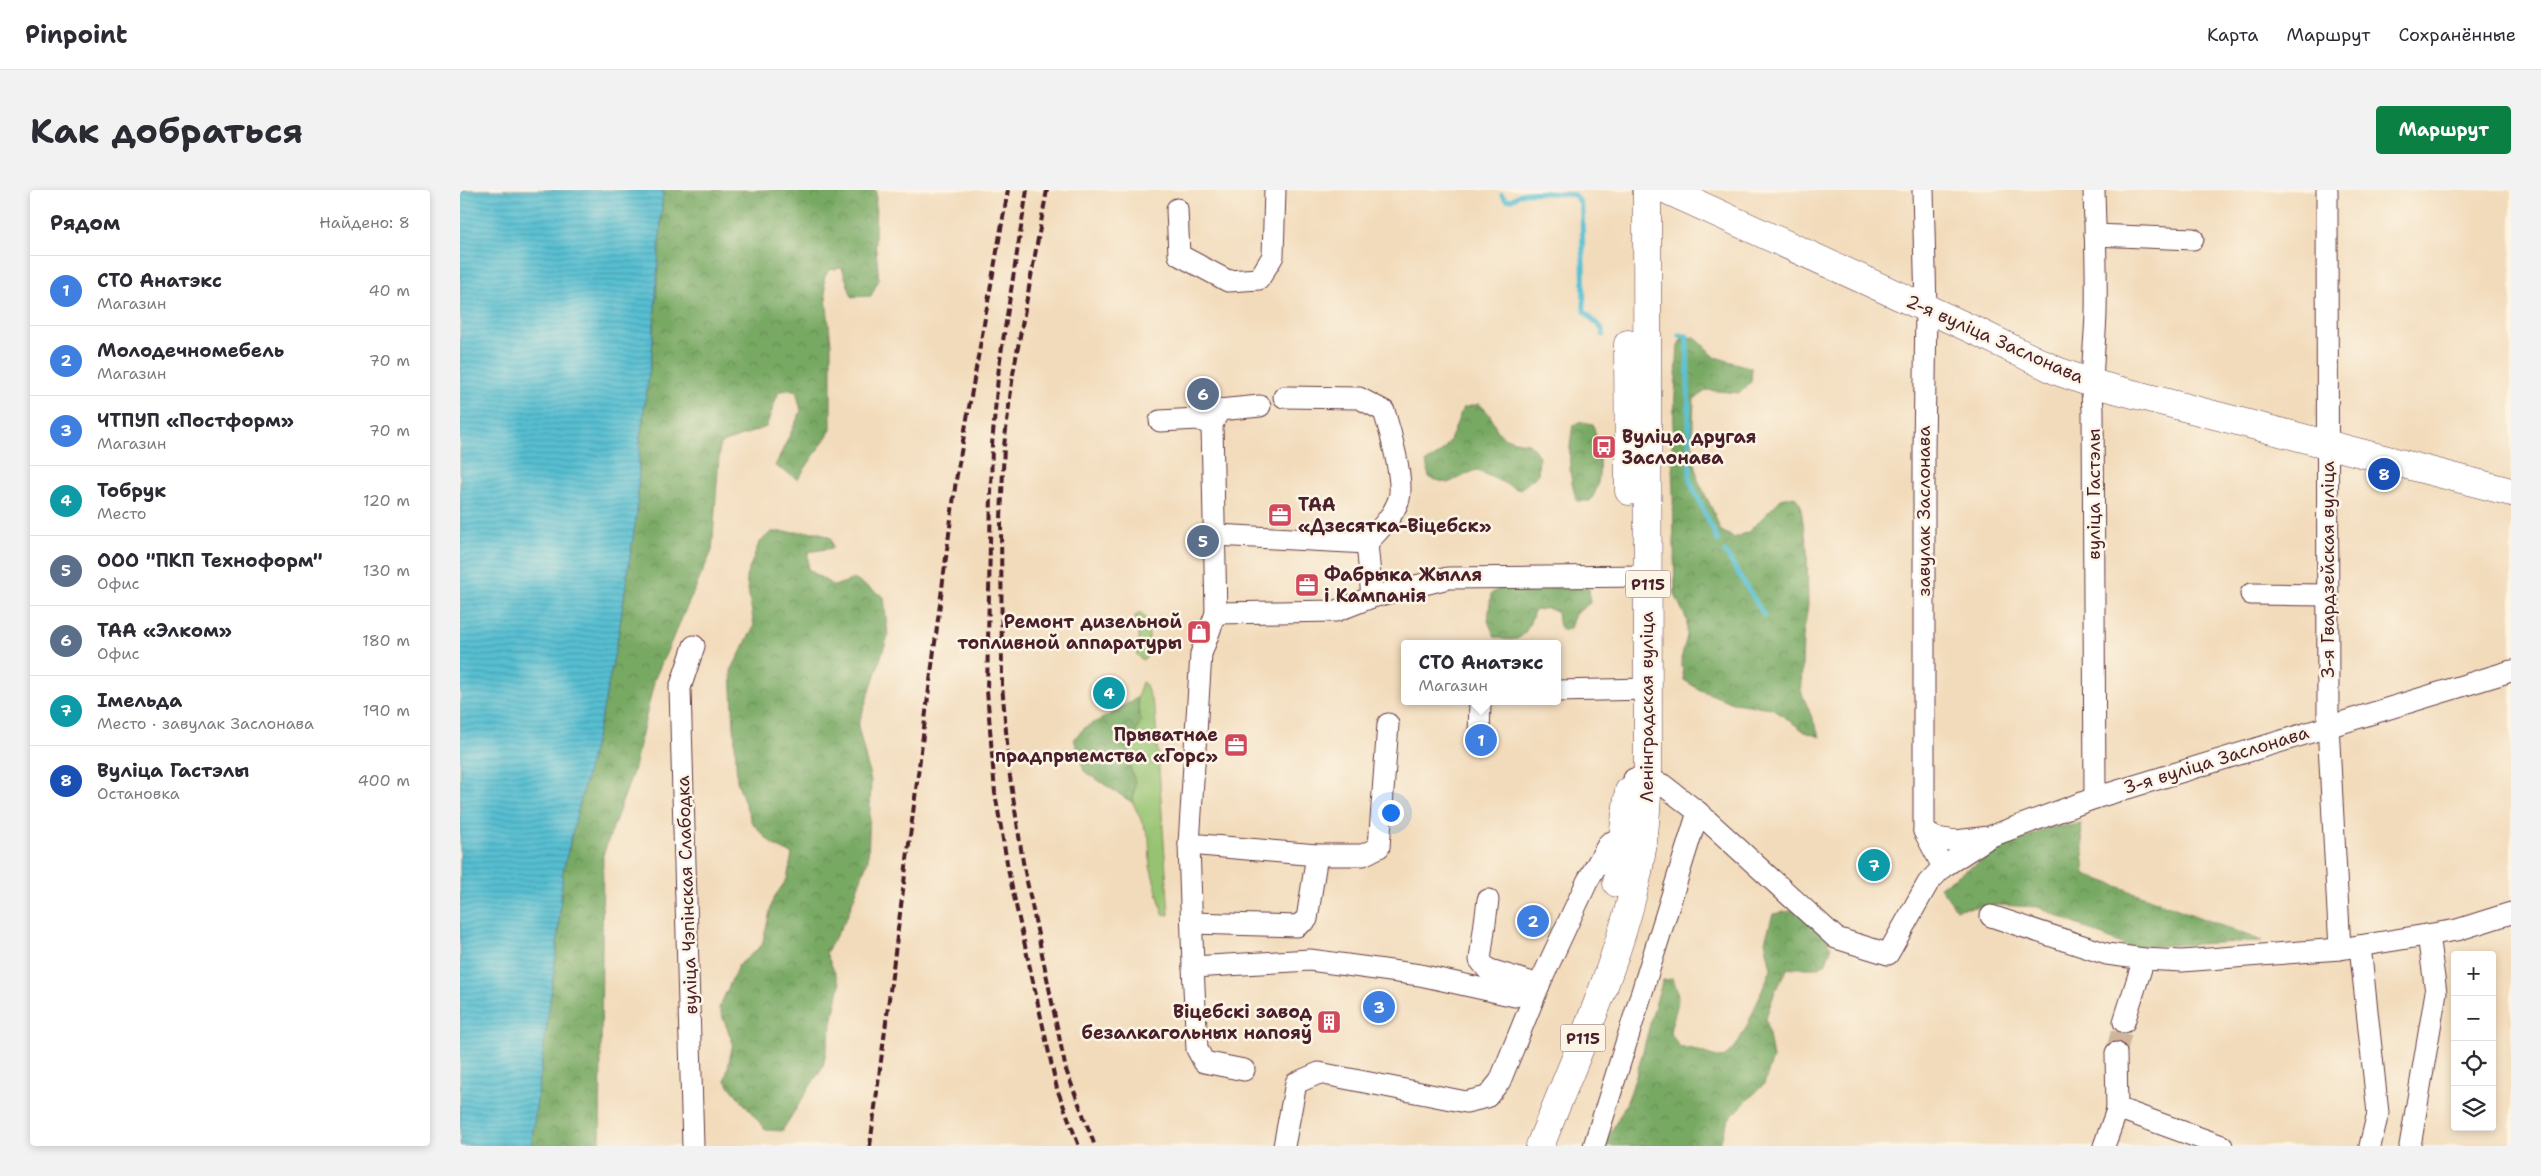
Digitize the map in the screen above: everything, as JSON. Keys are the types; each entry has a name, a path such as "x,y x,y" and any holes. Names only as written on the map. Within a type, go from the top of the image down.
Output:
{"main road":[{"name":"Ленінградская вуліца","path":"1628,190 1639,576"},
{"name":"Ленінградская вуліца","path":"1540,1146 1608,974 1635,885 1634,838 1639,779 1639,576 1647,190"},
{"name":"2-я вуліца Заслонава","path":"1667,190 1926,308 2057,371 2090,383 2511,492"},
{"name":"Ленінградская вуліца","path":"1522,1146 1591,970 1617,885 1634,838"}],"street":[{"path":"1177,209 1179,255 1228,281 1258,279 1273,256 1274,190"},
{"name":"завулак Заслонава","path":"1923,190 1926,308 1924,831"},
{"name":"вуліца Гастэлы","path":"2094,190 2095,335 2090,383 2093,420 2095,798"},
{"name":"3-я Гвардзейская вуліца","path":"2328,190 2328,725 2350,947 2378,1113 2370,1146"},
{"path":"2095,236 2193,239"},
{"path":"1216,535 1367,543 1386,524 1399,498 1395,446 1384,411 1359,398 1284,397"},
{"path":"1244,1070 1204,1062 1197,1049 1189,844 1201,654 1216,613 1216,535 1212,424 1218,410 1260,406"},
{"path":"1160,420 1198,419 1212,424"},
{"path":"1367,543 1372,597"},
{"path":"1216,613 1336,611 1372,597 1448,578 1639,576"},
{"path":"2251,594 2328,595"},
{"name":"вуліца Чэпінская Слабодка","path":"694,646 680,688 694,1146"},
{"name":"3-я вуліца Заслонава","path":"1924,831 1936,838 1956,841 1989,837 2095,798 2328,725 2511,671"},
{"path":"1561,690 1638,689"},
{"path":"1479,737 1480,705"},
{"path":"1189,844 1317,856 1363,855 1379,847 1388,724"},
{"path":"1639,779 1663,784 1698,812 1836,938 1888,954 1928,883 1943,866 1989,837"},
{"path":"1594,1146 1698,812"},
{"path":"1924,831 1943,866"},
{"path":"1284,1146 1296,1082 1319,1073 1466,1102 1487,1097 1500,1081 1539,985 1587,882 1609,842 1634,838"},
{"path":"1192,922 1297,926 1307,919 1317,856"},
{"path":"1488,900 1480,960 1487,969 1539,985"},
{"path":"1991,916 2107,954 2144,959 2182,961 2350,947 2457,930 2511,913"},
{"path":"2410,1146 2436,992 2428,935"},
{"path":"2124,1022 2144,959"},
{"path":"1193,967 1310,960 1420,975 1515,996 1539,985"},
{"path":"2104,1146 2117,1108 2116,1053"},
{"path":"2117,1108 2222,1146"}],"green space":[{"path":"663,190 876,190 875,241 879,279 871,296 852,297 842,268 829,270 824,278 831,344 831,430 798,479 775,466 801,411 796,390 779,391 766,427 720,444 712,551 655,678 633,772 603,855 600,1146 531,1146 557,947 563,871 603,710 618,637 637,512 640,439 652,352"},
{"path":"1695,337 1715,357 1752,368 1751,382 1739,393 1707,390 1694,399 1692,442 1698,480 1720,530 1734,538 1748,532 1781,499 1794,496 1800,503 1807,547 1808,604 1803,638 1801,691 1820,737 1805,732 1772,708 1733,703 1700,690 1684,680 1681,659 1687,636 1687,620 1675,595 1672,443 1678,345 1682,338"},
{"path":"1479,404 1487,411 1500,434 1515,441 1529,443 1539,456 1538,475 1519,490 1476,470 1448,483 1429,478 1426,462 1435,457 1446,446 1463,408"},
{"path":"1583,422 1593,424 1599,453 1598,484 1590,501 1577,501 1570,473 1570,444 1573,425"},
{"path":"771,532 818,532 831,538 833,548 808,552 808,569 834,586 854,579 884,597 888,636 858,726 871,781 868,860 847,917 826,953 840,984 823,1066 782,1131 766,1130 725,1081 733,1043 719,1008 738,966 762,945 773,899 787,879 792,854 772,844 752,823 737,781 731,671 754,626 746,577 759,543"},
{"path":"1582,584 1589,589 1590,603 1575,614 1570,628 1563,631 1558,622 1557,612 1547,608 1534,611 1525,632 1517,639 1511,640 1495,637 1488,621 1491,594 1505,585"},
{"path":"1140,612 1148,620 1150,655 1142,660 1137,655 1139,637 1135,616"},
{"path":"1142,682 1146,685 1155,711 1169,915 1163,914 1150,866 1149,837 1133,803 1135,782 1128,761 1134,736 1141,720 1137,698"},
{"path":"1137,698 1141,720 1134,736 1128,760 1135,782 1133,803 1084,771 1074,739 1087,727"},
{"path":"2081,824 2085,874 2262,941 2128,947 2038,907 1998,905 1956,909 1940,887 1998,850 2048,828"},
{"path":"1795,910 1822,927 1831,948 1826,963 1817,968 1788,968 1776,989 1766,1017 1773,1058 1764,1084 1728,1120 1719,1146 1605,1146 1631,1091 1663,980 1672,979 1678,994 1670,1033 1680,1047 1691,1048 1723,1058 1736,1046 1748,1024 1771,969 1765,941 1773,914"}],"water":[{"path":"460,190 663,190 652,352 640,439 637,512 618,637 603,710 563,871 557,947 531,1146 460,1146"}],"waterway":[{"path":"1502,195 1508,200 1526,193 1554,193 1574,195 1580,202 1582,212 1584,311 1602,329 1603,335"},
{"path":"1679,335 1687,336 1690,481 1718,541"},
{"path":"1725,552 1764,615"}],"tunnel":[{"path":"2116,1053 2124,1022"}],"railway":[{"path":"870,1146 956,480 1008,190"},
{"path":"1027,190 999,366 992,445 987,690 995,793 1009,874 1057,1089 1079,1146"},
{"path":"1047,190 1013,374 1004,446 1001,519 1002,685 1010,777 1023,862 1066,1070 1095,1146"}],"place":[{"name":"ТАА «Элком»","path":"1203,394"},
{"name":"Вуліца другая Заслонава","path":"1604,447"},
{"name":"Вуліца Гастэлы","path":"2384,474"},
{"name":"ТАА «Дзесятка-Віцебск»","path":"1280,515"},
{"name":"ООО \"ПКП Техноформ\"","path":"1203,541"},
{"name":"Фабрыка Жылля і Кампанія","path":"1307,585"},
{"name":"Ремонт дизельной топливной аппаратуры","path":"1199,632"},
{"name":"Тобрук","path":"1109,693"},
{"name":"СТО Анатэкс","path":"1481,740"},
{"name":"Прыватнае прадпрыемства «Горс»","path":"1236,745"},
{"name":"Імельда","path":"1874,865"},
{"name":"Молодечномебель","path":"1533,921"},
{"name":"ЧТПУП «Постформ»","path":"1379,1007"},
{"name":"Віцебскі завод безалкагольных напояў","path":"1329,1022"}]}
